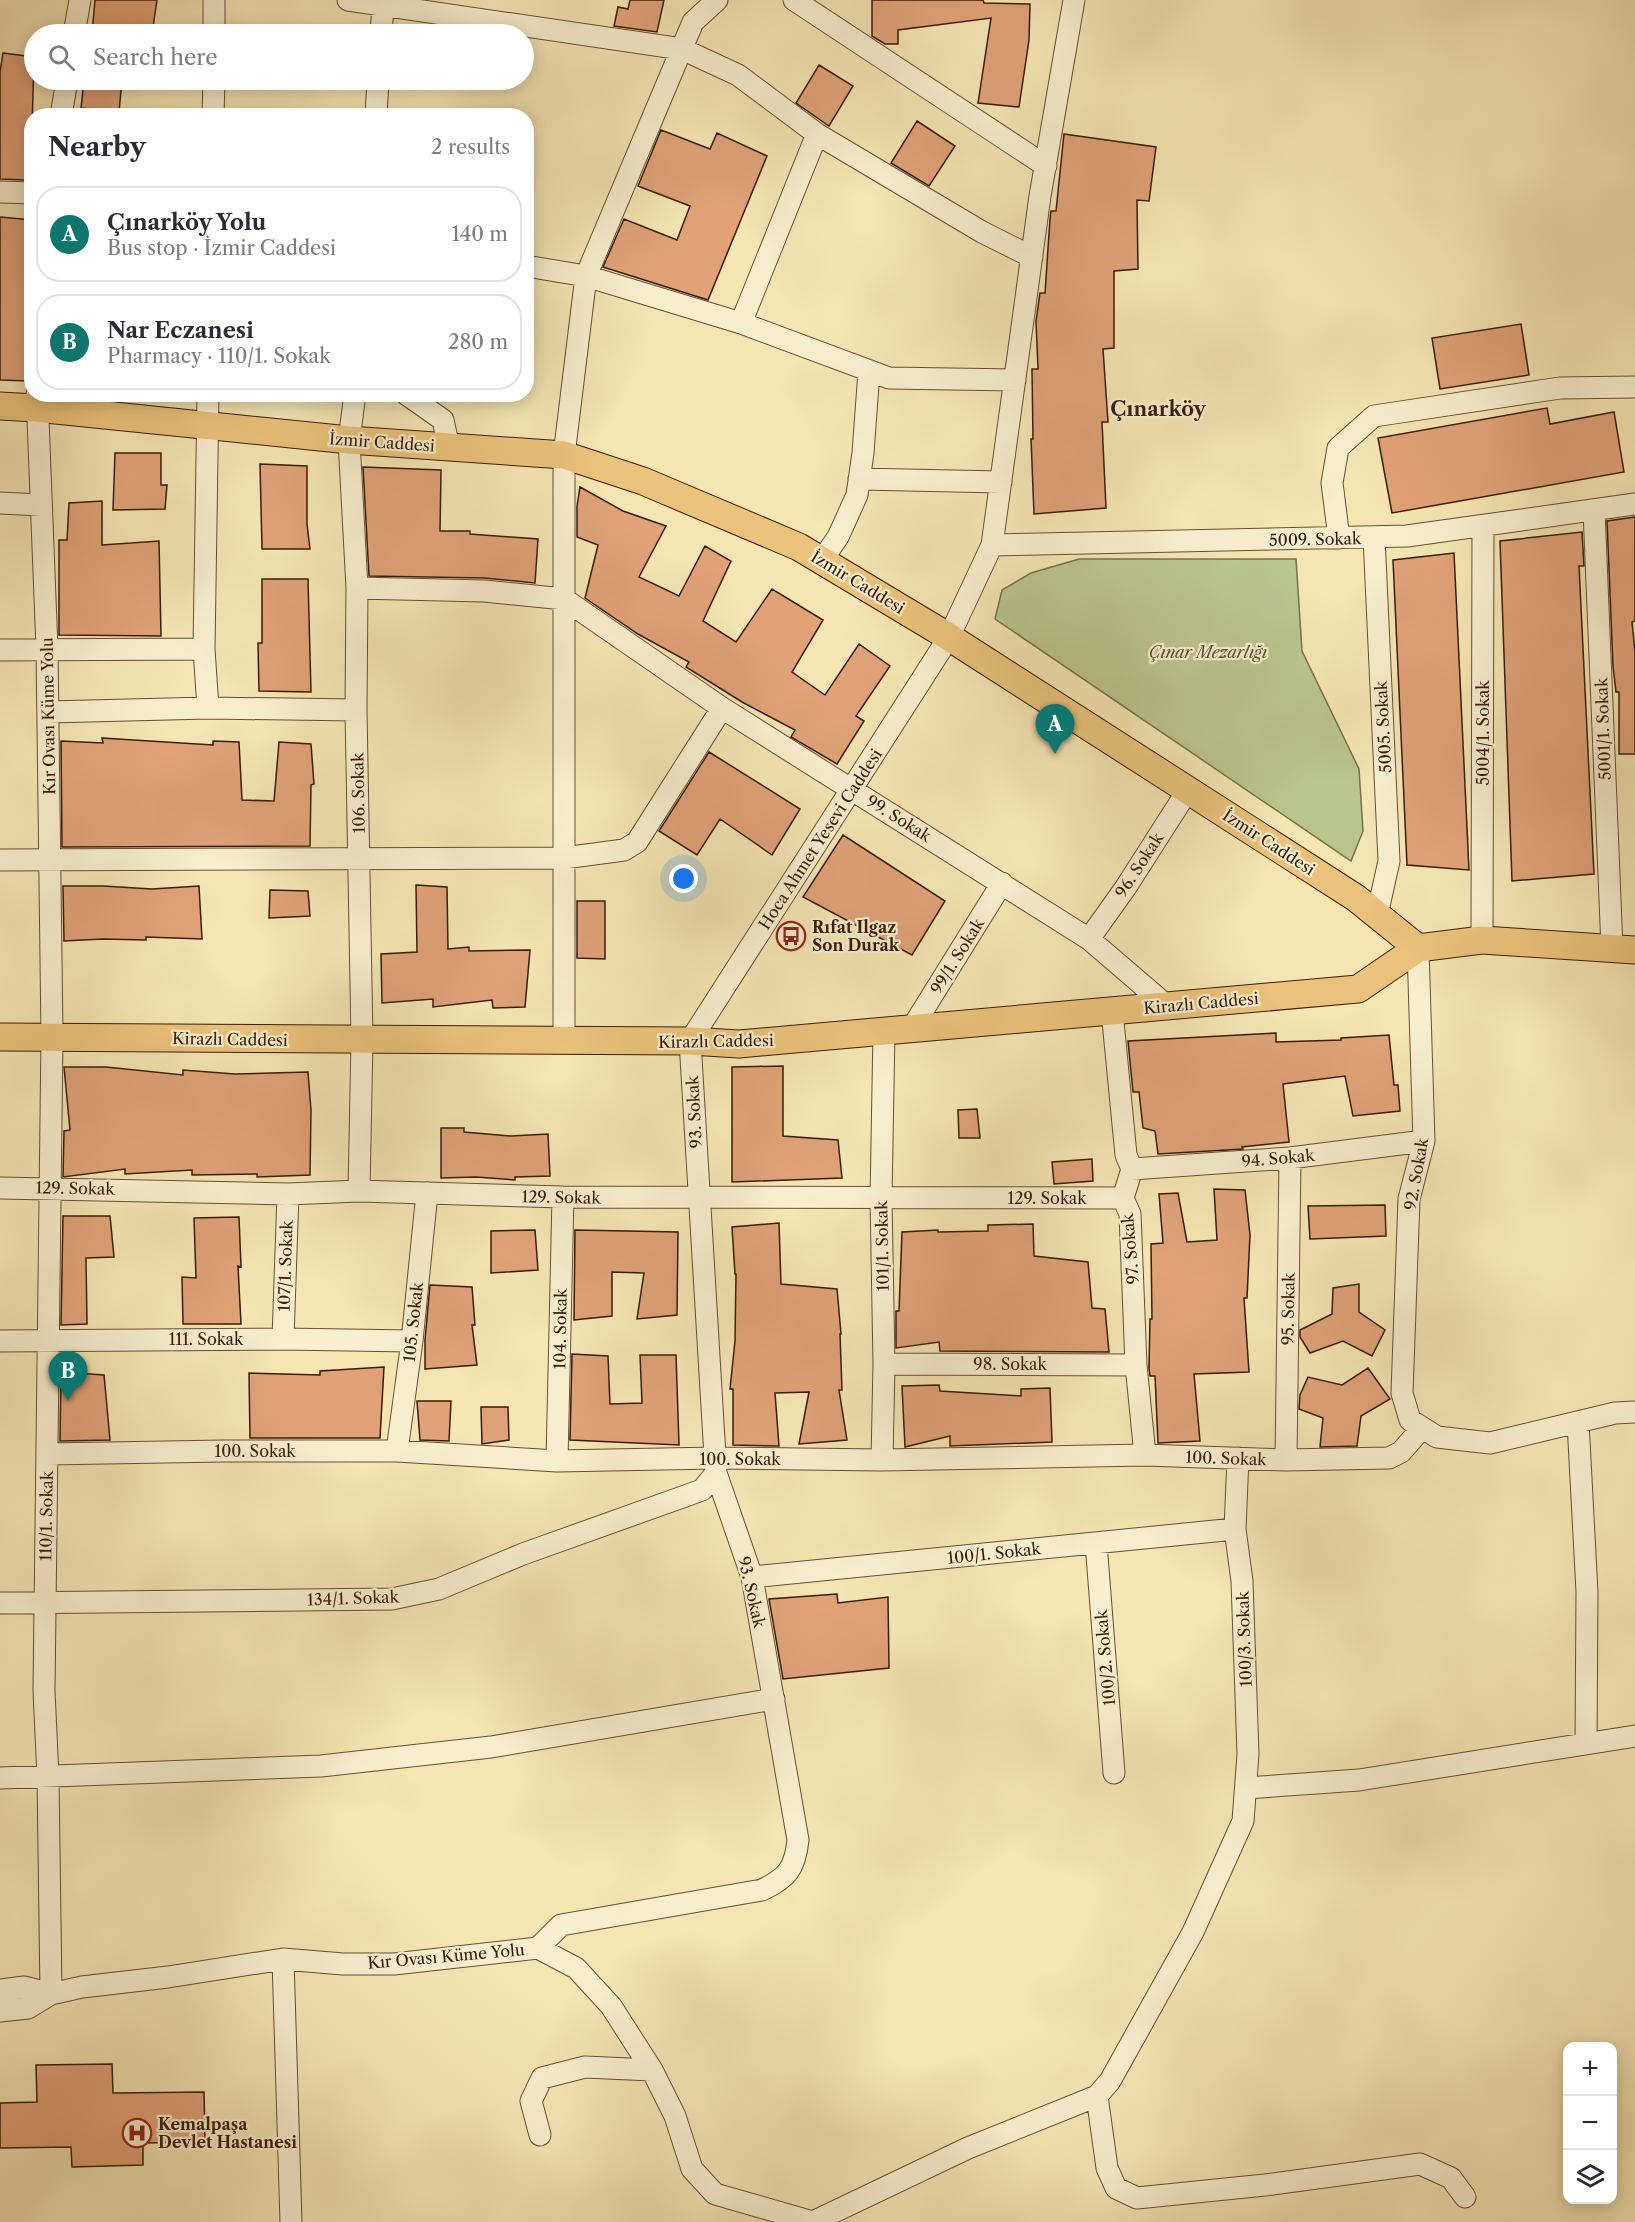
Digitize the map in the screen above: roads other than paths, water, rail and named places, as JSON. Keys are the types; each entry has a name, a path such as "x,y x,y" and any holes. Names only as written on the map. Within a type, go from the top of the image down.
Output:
{"main road":[{"name":"İzmir Caddesi","path":"0,406 30,402"},
{"name":"İzmir Caddesi","path":"44,402 207,426 349,441 564,455 643,481 799,547 822,560 949,637 1356,898 1418,948"},
{"path":"1418,948 1482,940 1624,949"},
{"name":"Kirazlı Caddesi","path":"0,1037 690,1041 739,1044 1358,989 1418,948"}],"street":[{"path":"76,24 80,0"},
{"path":"214,0 214,24"},
{"path":"348,0 512,24"},
{"path":"564,1041 564,455 586,276 693,22 717,0"},
{"path":"794,0 1046,166"},
{"name":"Hoca Ahmet Yesevi Caddesi","path":"690,1041 949,637 992,545 1032,257 1074,0"},
{"path":"382,24 383,5"},
{"path":"534,27 682,49 738,75 817,134 982,232 1032,257"},
{"path":"62,108 65,90"},
{"path":"213,108 214,90"},
{"path":"376,108 377,90"},
{"path":"741,323 817,134"},
{"path":"0,192 24,193"},
{"path":"534,267 586,276 741,323 889,378 1015,380"},
{"path":"822,560 838,537 857,495 863,453 869,371"},
{"path":"1339,538 1332,483 1338,448 1374,416 1560,388 1635,387"},
{"name":"Kır Ovası Küme Yolu","path":"37,402 49,712 52,1037"},
{"path":"208,402 204,649 208,708"},
{"name":"106. Sokak","path":"354,402 349,441 357,588 356,710 362,1040 359,1191"},
{"path":"417,402 442,420 449,448"},
{"path":"859,479 1001,482"},
{"path":"0,503 41,505"},
{"name":"5009. Sokak","path":"992,545 1407,537 1635,504"},
{"name":"5001/1. Sokak","path":"1594,510 1624,949"},
{"name":"5004/1. Sokak","path":"1482,940 1483,526"},
{"name":"5005. Sokak","path":"1374,537 1389,861 1377,915"},
{"path":"357,588 484,591 564,600"},
{"name":"99. Sokak","path":"564,600 722,708 1089,939 1167,1006"},
{"path":"0,650 204,649"},
{"path":"49,712 208,708 356,710"},
{"path":"0,860 564,858 624,850 637,842 722,708"},
{"name":"96. Sokak","path":"1089,939 1126,887 1188,790"},
{"name":"99/1. Sokak","path":"912,1028 1002,883"},
{"name":"92. Sokak","path":"1418,948 1424,1141 1409,1199 1402,1393 1410,1420 1422,1428"},
{"path":"1112,1011 1126,1155 1132,1169"},
{"name":"101/1. Sokak","path":"882,1460 884,1364 881,1198 884,1031"},
{"name":"110/1. Sokak","path":"51,1994 48,1777 44,1691 52,1037"},
{"name":"93. Sokak","path":"538,1948 561,1925 762,1890 782,1880 796,1860 798,1840 752,1577 715,1466 690,1041"},
{"name":"94. Sokak","path":"1132,1169 1290,1158 1424,1141"},
{"name":"95. Sokak","path":"1286,1460 1290,1158"},
{"name":"97. Sokak","path":"1132,1169 1123,1198 1130,1214 1136,1365 1145,1455"},
{"name":"129. Sokak","path":"0,1188 50,1187 288,1194 359,1191 562,1197 1123,1198"},
{"name":"105. Sokak","path":"397,1451 412,1341 427,1193"},
{"name":"107/1. Sokak","path":"283,1339 288,1194"},
{"name":"104. Sokak","path":"556,1461 562,1197"},
{"name":"111. Sokak","path":"0,1341 283,1339 412,1341"},
{"name":"98. Sokak","path":"884,1364 1136,1365"},
{"path":"1422,1428 1437,1437 1490,1443 1615,1413 1635,1412"},
{"path":"1578,1422 1587,1592 1586,1744"},
{"name":"100. Sokak","path":"47,1454 397,1451 556,1461 715,1466 1145,1455 1286,1460 1389,1458 1401,1452 1422,1428"},
{"name":"100/3. Sokak","path":"1097,2096 1110,2081 1193,1932 1243,1821 1248,1754 1242,1581 1235,1529 1238,1458"},
{"name":"134/1. Sokak","path":"0,1603 392,1599 439,1589 523,1554 702,1490 715,1466"},
{"name":"100/1. Sokak","path":"752,1577 1235,1529"},
{"name":"100/2. Sokak","path":"1096,1543 1114,1773"},
{"path":"0,1778 321,1766 491,1747 774,1700"},
{"path":"1246,1788 1359,1780 1635,1736"},
{"name":"Kır Ovası Küme Yolu","path":"51,1994 82,1987 168,1977 283,1959 343,1964 394,1964 538,1948 576,1968 611,2006 652,2070 675,2116 692,2169 715,2194 813,2222"},
{"path":"283,1959 291,2222"},
{"path":"0,1990 24,1988 51,1994"},
{"path":"0,2011 28,2008 51,1994"},
{"path":"540,2135 531,2100 542,2078 585,2067 652,2070"},
{"path":"813,2222 968,2148 1097,2096 1107,2168 1116,2188 1137,2198 1265,2185 1420,2164 1451,2178 1465,2198"}],"place":[{"name":"Çınarköy Yolu","path":"1055,754"},
{"name":"Rıfat Ilgaz Son Durak","path":"791,936"},
{"name":"Nar Eczanesi","path":"68,1401"},
{"name":"Kemalpaşa Devlet Hastanesi","path":"137,2133"}],"district":[{"name":"Çınarköy","path":"1158,409"}],"park label":[{"name":"Çınar Mezarlığı","path":"1208,652"}]}
